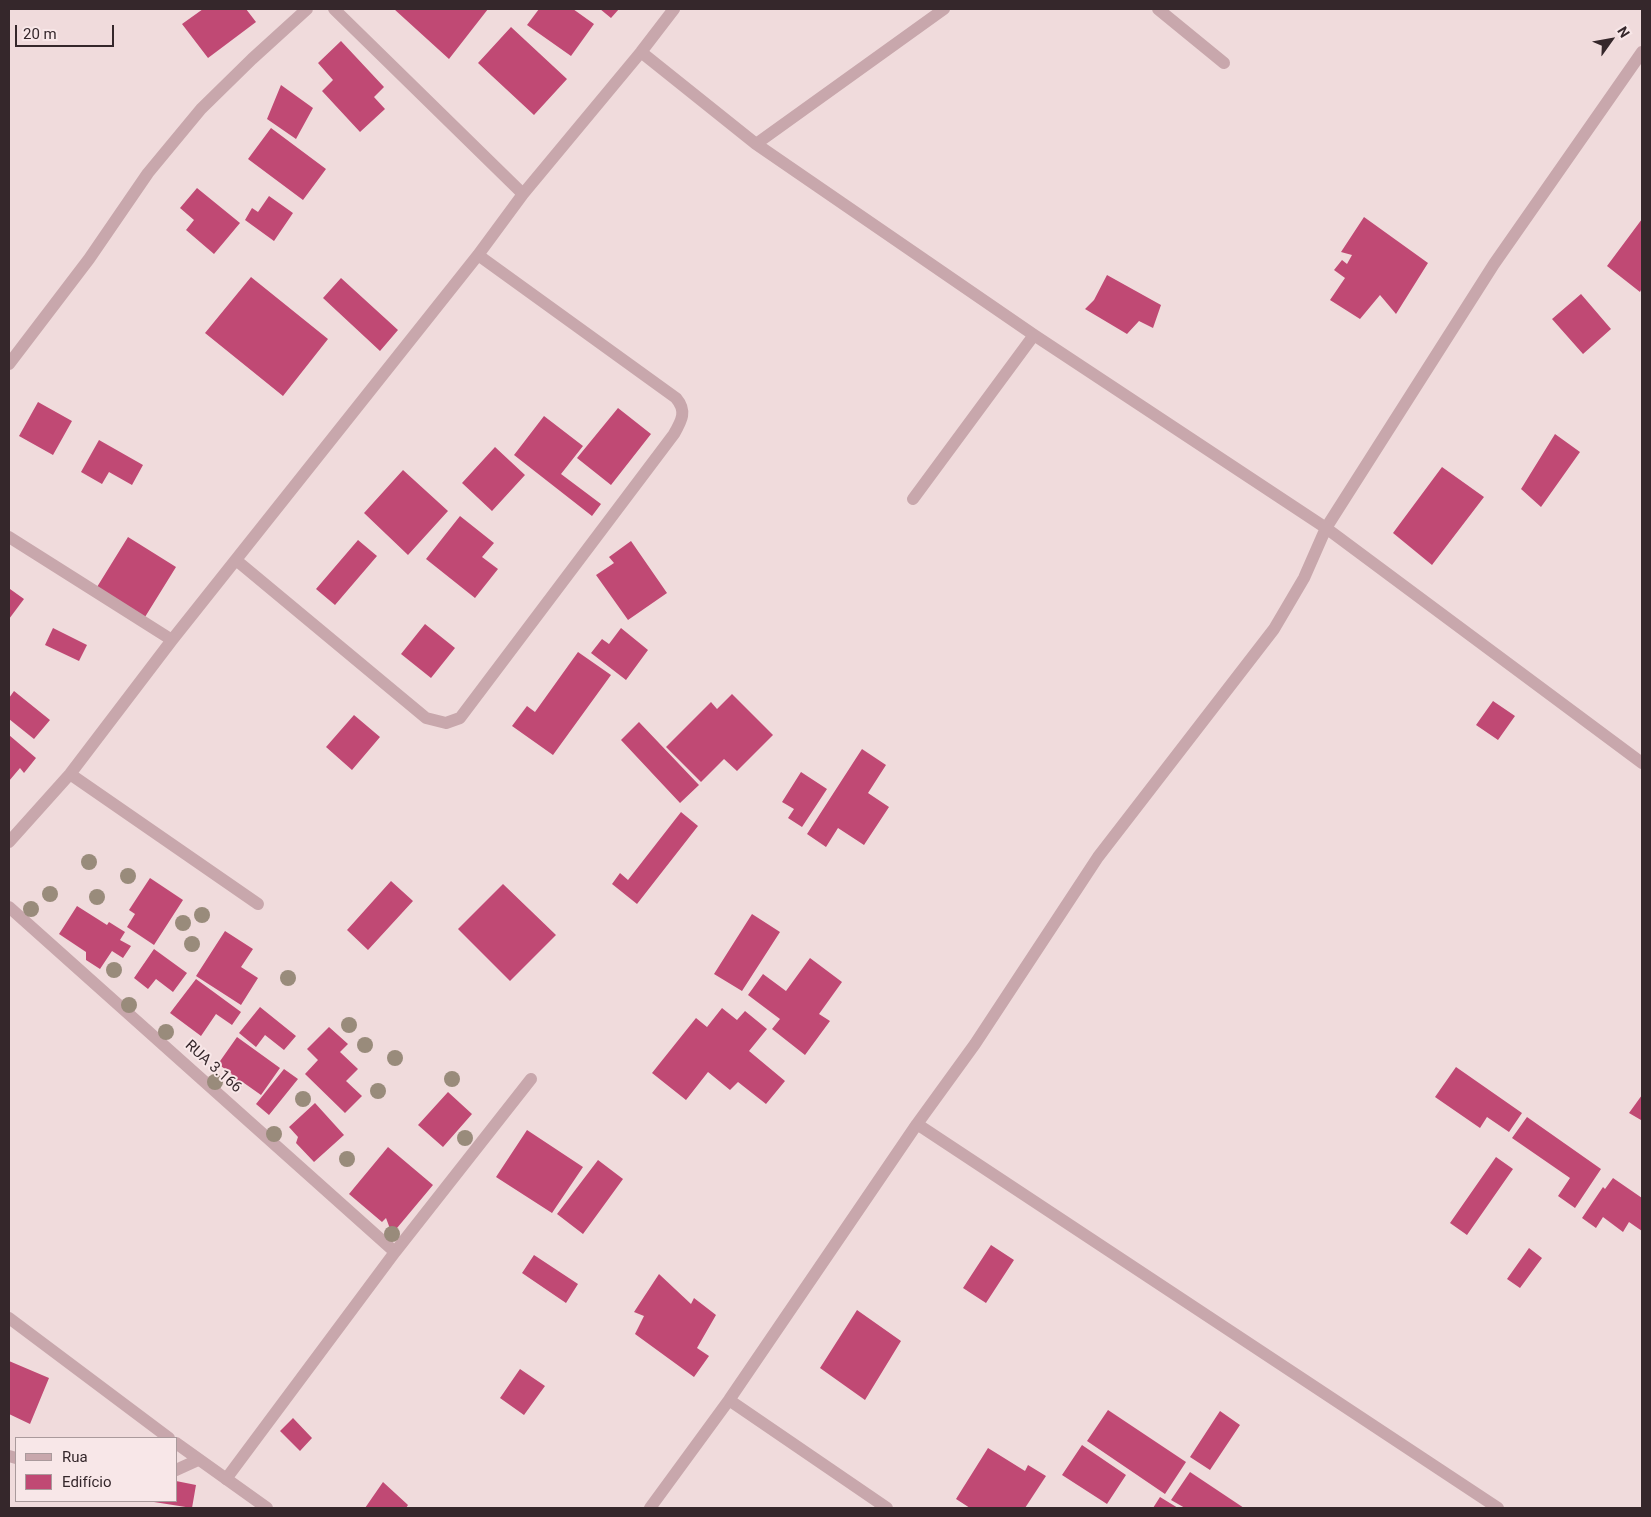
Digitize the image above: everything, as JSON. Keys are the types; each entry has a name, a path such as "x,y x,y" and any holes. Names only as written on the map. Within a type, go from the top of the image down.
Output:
{"street":[{"path":"9,364 89,259 148,173 201,109 307,9"},
{"path":"334,9 523,194"},
{"path":"9,842 70,774 172,640 478,255 523,194 641,52 674,9"},
{"path":"756,144 944,9"},
{"path":"1158,9 1224,63"},
{"path":"641,52 756,144 1034,335 1326,528 1642,762"},
{"path":"650,1508 729,1400 917,1124 975,1044 1098,857 1274,629 1304,578 1326,528 1494,264 1642,52"},
{"path":"236,560 426,718 446,724 460,718 478,696 524,632 674,434 682,422 683,413 681,404 676,398 478,255"},
{"path":"913,499 1034,335"},
{"path":"9,537 172,640"},
{"path":"70,774 258,904"},
{"name":"RUA 3.166","path":"9,907 395,1252"},
{"path":"226,1479 395,1252 531,1079"},
{"path":"917,1124 1498,1508"},
{"path":"9,1318 168,1437"},
{"path":"729,1400 887,1508"},
{"path":"178,1445 266,1508"},
{"path":"178,1469 198,1460"}],"building":[{"path":"203,9 246,9 256,22 208,58 182,24"},
{"path":"394,9 488,9 449,59"},
{"path":"539,9 573,9 594,24 571,56 527,25"},
{"path":"600,9 619,9 611,18"},
{"path":"511,27 567,79 534,115 478,63"},
{"path":"341,41 384,87 374,97 385,109 360,132 322,91 333,80 318,63"},
{"path":"281,85 313,108 296,139 267,119"},
{"path":"271,128 326,169 303,200 248,159"},
{"path":"197,188 240,223 214,254 186,230 194,220 180,208"},
{"path":"269,196 293,213 274,241 245,220 252,208 258,212"},
{"path":"1364,217 1428,263 1396,314 1380,295 1360,319 1330,300 1345,278 1334,270 1342,260 1347,264 1352,255 1341,252"},
{"path":"1642,219 1642,288 1640,292 1607,266"},
{"path":"1107,275 1161,305 1153,328 1139,321 1127,334 1085,309 1094,300"},
{"path":"251,277 328,339 283,396 205,333"},
{"path":"341,278 398,330 380,351 323,298"},
{"path":"1581,294 1611,329 1583,354 1552,319"},
{"path":"38,402 72,421 53,455 19,436"},
{"path":"618,408 651,434 611,485 577,458"},
{"path":"544,416 583,446 561,474 601,504 592,516 514,455"},
{"path":"1555,434 1580,452 1541,507 1521,489"},
{"path":"99,440 143,465 132,485 109,472 102,484 81,472"},
{"path":"495,447 525,475 492,511 462,483"},
{"path":"1442,467 1484,497 1432,565 1393,533"},
{"path":"403,470 448,511 408,555 364,513"},
{"path":"460,516 494,543 482,557 498,569 475,598 426,559"},
{"path":"128,537 176,567 145,617 97,587"},
{"path":"358,540 377,556 335,605 316,589"},
{"path":"631,541 667,593 628,620 596,575 614,563 609,557"},
{"path":"10,589 24,599 9,619 9,591"},
{"path":"425,624 455,648 431,678 401,654"},
{"path":"53,628 87,645 79,661 45,645"},
{"path":"621,628 648,650 626,680 591,653 602,639 609,644"},
{"path":"578,652 611,675 553,755 512,726 527,706 535,712"},
{"path":"14,691 50,720 34,739 9,719 9,698"},
{"path":"732,694 773,735 737,771 724,759 701,782 666,747 711,702 717,709"},
{"path":"1493,701 1515,716 1498,740 1476,725"},
{"path":"354,715 380,737 352,770 326,747"},
{"path":"639,722 699,785 680,803 621,740"},
{"path":"9,735 36,758 24,773 20,768 9,781"},
{"path":"862,749 886,765 868,793 889,807 864,845 838,828 826,847 807,834"},
{"path":"801,772 827,789 802,827 788,818 794,809 782,802"},
{"path":"681,812 698,826 637,904 612,884 620,873 628,880"},
{"path":"150,878 183,900 154,945 127,927 135,914 129,910"},
{"path":"391,881 413,901 368,950 347,930"},
{"path":"503,884 556,935 510,981 458,929"},
{"path":"77,906 107,925 109,922 125,932 120,940 131,946 123,958 112,951 100,969 86,960 86,952 59,934"},
{"path":"752,914 780,932 742,991 714,974"},
{"path":"225,931 253,949 241,967 258,978 241,1005 196,976"},
{"path":"154,949 187,973 173,992 156,979 148,989 134,978"},
{"path":"810,958 842,982 819,1014 830,1021 805,1055 772,1029 780,1019 748,995 763,974 786,991"},
{"path":"196,979 241,1012 232,1025 216,1014 201,1036 170,1013"},
{"path":"260,1007 296,1036 284,1050 265,1035 256,1047 239,1033"},
{"path":"722,1008 737,1020 745,1011 767,1029 749,1051 785,1081 766,1104 738,1082 730,1090 708,1072 686,1100 652,1073 696,1018 707,1027"},
{"path":"329,1027 348,1044 340,1052 358,1069 346,1081 362,1096 345,1113 305,1074 318,1060 307,1049"},
{"path":"237,1037 280,1068 261,1095 244,1083 239,1090 226,1082 232,1074 218,1064"},
{"path":"1456,1067 1522,1113 1509,1132 1487,1117 1480,1128 1435,1097"},
{"path":"284,1069 298,1079 269,1115 256,1104"},
{"path":"448,1092 472,1114 443,1147 418,1125"},
{"path":"1642,1095 1642,1118 1641,1120 1629,1113"},
{"path":"315,1103 344,1135 314,1162 296,1143 298,1137 289,1127"},
{"path":"1527,1117 1601,1169 1575,1208 1558,1196 1570,1178 1512,1138"},
{"path":"527,1130 583,1167 552,1213 496,1177"},
{"path":"388,1147 433,1185 392,1234 386,1218 382,1222 349,1194"},
{"path":"1496,1157 1513,1169 1467,1235 1450,1223"},
{"path":"598,1160 623,1179 583,1234 557,1214"},
{"path":"1613,1178 1642,1198 1642,1231 1629,1222 1623,1232 1603,1217 1596,1228 1582,1218 1603,1187 1605,1189"},
{"path":"991,1245 1014,1260 986,1303 963,1288"},
{"path":"1529,1248 1542,1258 1520,1288 1507,1279"},
{"path":"534,1255 578,1284 566,1303 522,1273"},
{"path":"659,1274 691,1304 694,1298 716,1315 697,1348 709,1356 694,1377 635,1334 644,1316 634,1312"},
{"path":"857,1310 901,1341 865,1400 820,1368"},
{"path":"9,1361 49,1378 30,1424 9,1414"},
{"path":"520,1369 545,1386 524,1415 500,1398"},
{"path":"1108,1410 1186,1462 1165,1494 1087,1441"},
{"path":"1220,1411 1240,1425 1210,1470 1190,1457"},
{"path":"293,1418 312,1438 300,1451 280,1431"},
{"path":"1082,1445 1126,1475 1107,1504 1062,1475"},
{"path":"988,1448 1025,1471 1028,1465 1046,1476 1025,1508 970,1508 956,1499"},
{"path":"1190,1472 1244,1508 1185,1508 1171,1500"},
{"path":"178,1481 196,1485 192,1508 154,1502 178,1502"},
{"path":"383,1482 408,1505 406,1508 365,1508"},
{"path":"1160,1497 1178,1508 1153,1508"}]}
